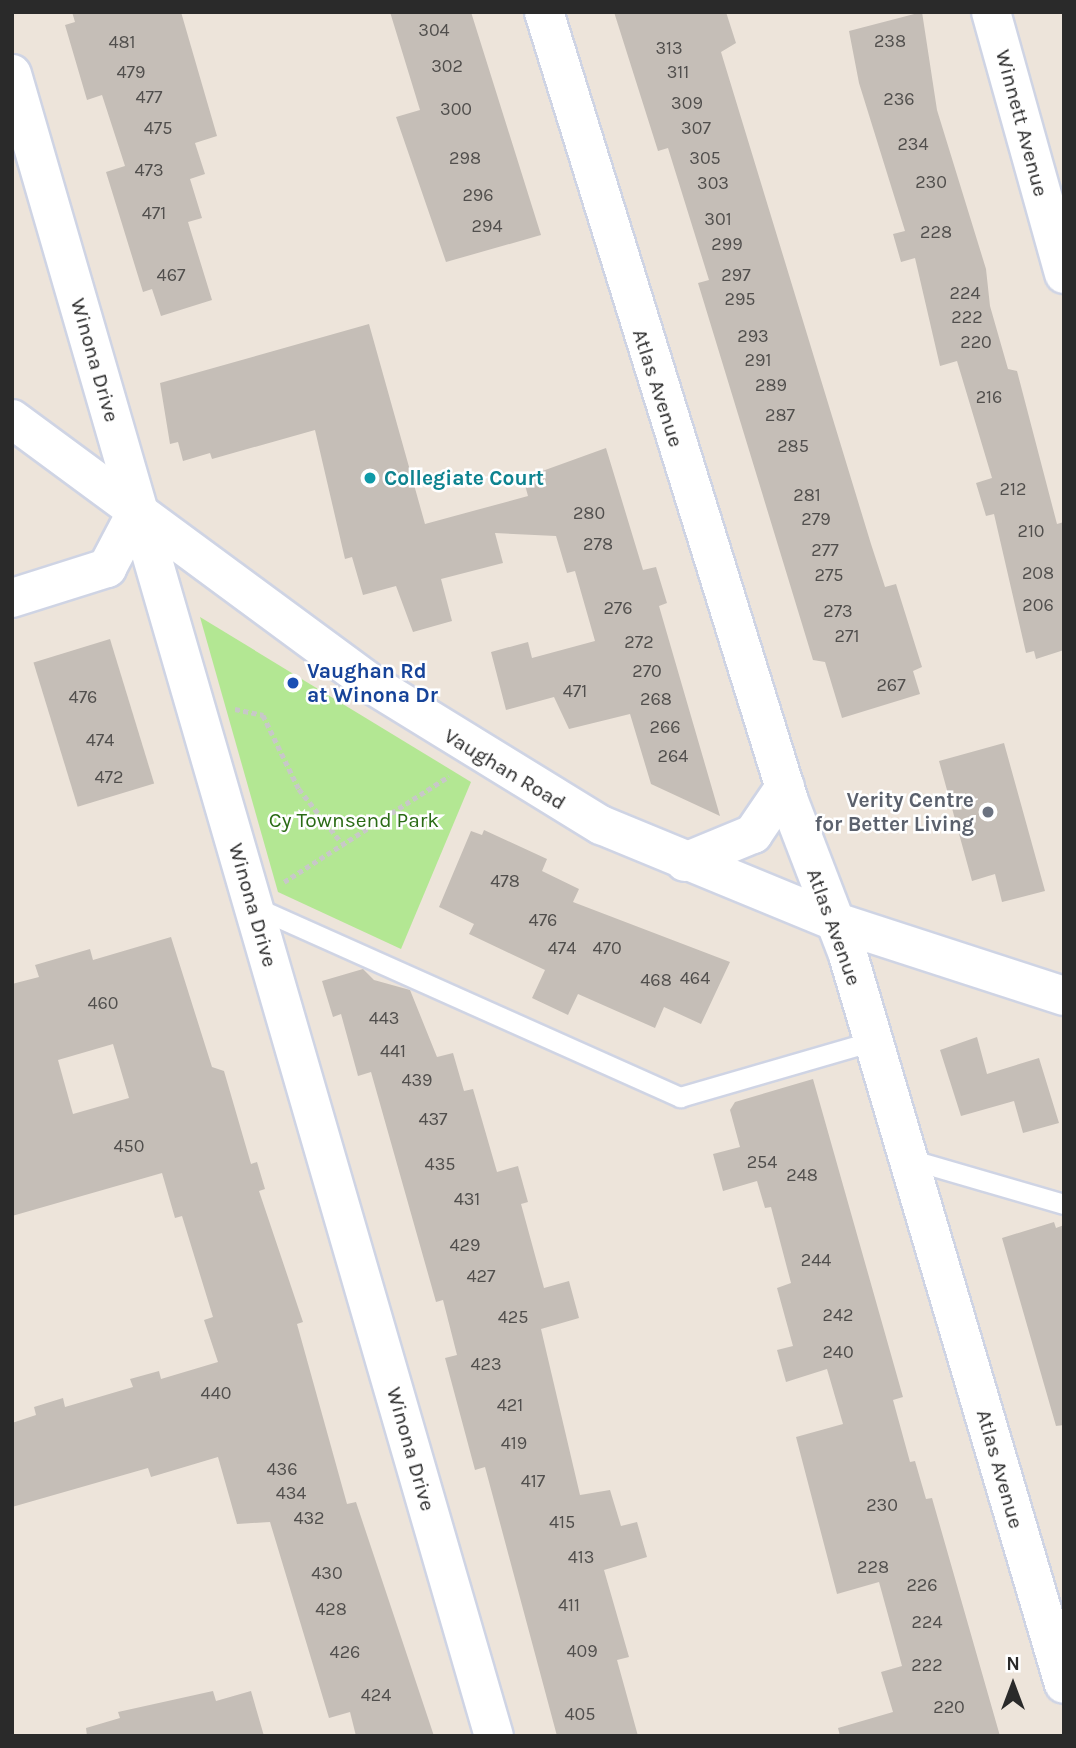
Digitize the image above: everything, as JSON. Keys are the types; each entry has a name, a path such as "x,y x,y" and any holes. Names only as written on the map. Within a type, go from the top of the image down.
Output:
{"street":[{"name":"Atlas Avenue","path":"544,12 785,787 836,922 1064,1684"},
{"name":"Winnett Avenue","path":"991,12 1064,274"},
{"name":"Winona Drive","path":"12,74 137,511 265,895 494,1736"},
{"name":"Vaughan Road","path":"12,419 465,747 601,825 685,862 836,922 1064,996"},
{"path":"12,598 107,568 137,511"},
{"path":"685,862 752,834 785,787"}],"lane":[{"path":"265,895 680,1097 873,1041"},
{"path":"909,1159 1064,1205"}],"path":[{"path":"224,705 263,715 299,789 341,842"},
{"path":"265,895 298,878 341,842 454,767"}],"green space":[{"name":"Cy Townsend Park","path":"200,617 471,782 401,949 278,892"}],"building":[{"path":"72,12 181,12 217,136 195,143 205,174 190,179 202,218 188,222 212,300 161,316 152,289 143,292 106,172 125,166 102,95 87,100 65,25 75,22"},
{"path":"390,12 471,12 541,235 446,262 396,117 420,110"},
{"path":"614,12 726,12 736,43 721,52 885,587 896,584 922,667 913,671 920,694 842,718 825,662 813,660 698,283 709,280 668,148 658,151"},
{"path":"922,12 937,110 986,269 990,306 1008,369 1017,371 1057,524 1064,522 1064,650 1036,659 1034,651 1026,653 994,514 986,516 976,483 992,478 957,361 940,366 915,258 901,262 893,234 905,231 859,83 849,31"},
{"path":"369,324 425,524 528,496 523,478 606,448 643,570 656,567 667,603 659,606 720,816 651,784 630,714 569,729 554,697 506,710 491,652 528,642 532,658 595,641 575,571 567,573 556,536 495,533 503,563 441,579 452,621 413,632 396,586 363,595 352,557 345,559 315,430 212,459 210,453 183,461 178,442 170,444 160,383"},
{"path":"110,639 154,783 78,807 33,662"},
{"name":"Verity Centre for Better Living","path":"1004,743 1045,891 1002,902 995,874 972,881 939,761"},
{"path":"484,830 547,859 542,871 579,889 573,902 730,962 701,1024 664,1007 655,1028 578,994 568,1015 532,998 545,970 469,934 474,924 439,907 471,831 482,835"},
{"path":"171,937 212,1067 224,1071 251,1164 257,1162 265,1189 259,1191 303,1322 297,1324 347,1504 356,1502 434,1736 356,1736 350,1712 329,1718 270,1522 237,1524 218,1457 151,1477 148,1468 12,1507 12,1423 36,1415 34,1407 63,1398 65,1407 133,1387 130,1379 159,1371 161,1379 218,1362 204,1320 213,1317 182,1216 175,1218 162,1173 12,1216 12,984 39,977 35,965 90,949 93,960","holes":["113,1044 129,1098 73,1114 58,1060"]},
{"path":"363,969 374,980 410,990 437,1057 453,1053 464,1091 473,1089 497,1172 518,1166 528,1202 521,1204 544,1288 569,1281 579,1318 541,1329 580,1495 610,1490 621,1526 637,1522 647,1557 604,1570 629,1657 617,1660 638,1736 557,1736 485,1467 475,1470 445,1358 457,1355 443,1300 436,1302 371,1072 358,1076 341,1014 333,1017 322,981"},
{"path":"977,1037 987,1074 1039,1058 1059,1123 1023,1133 1014,1101 961,1116 940,1050"},
{"path":"813,1079 903,1397 893,1400 910,1462 915,1461 926,1499 932,1498 1000,1736 840,1736 838,1728 893,1712 881,1672 902,1666 879,1582 837,1594 796,1437 843,1424 827,1369 786,1382 777,1350 793,1346 777,1288 791,1283 771,1207 765,1208 757,1181 723,1191 713,1154 740,1147 730,1110 735,1102"},
{"path":"1054,1222 1056,1228 1064,1225 1064,1425 1056,1426 1002,1238"},
{"path":"213,1691 216,1701 251,1691 264,1736 87,1736 86,1728 120,1718 118,1712"}],"place":[{"name":"Collegiate Court","path":"370,478"},
{"name":"Vaughan Rd at Winona Dr","path":"293,683"},
{"name":"Verity Centre for Better Living","path":"988,812"}]}
